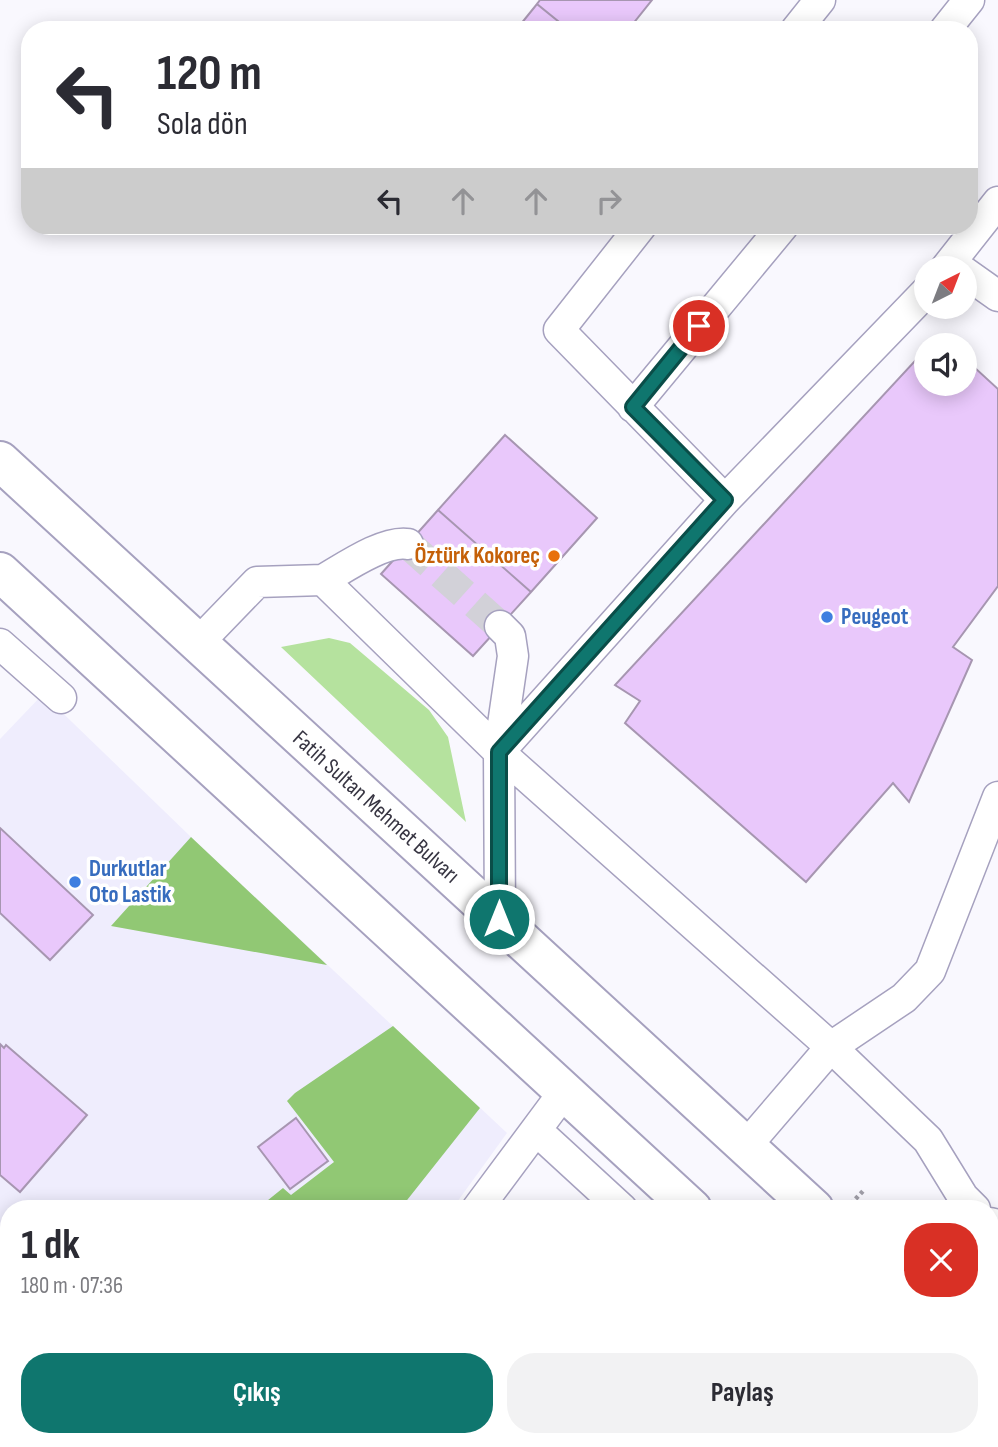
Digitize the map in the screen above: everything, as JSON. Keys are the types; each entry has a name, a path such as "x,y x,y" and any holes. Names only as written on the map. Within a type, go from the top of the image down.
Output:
{"highway":[{"name":"Fatih Sultan Mehmet Bulvarı","path":"0,461 804,1200"},
{"path":"0,572 682,1200"}],"street":[{"path":"803,21 820,0"},
{"path":"952,21 969,0"},
{"path":"978,232 998,202"},
{"path":"634,235 559,330 725,500"},
{"path":"633,407 776,235"},
{"path":"962,256 976,235"},
{"path":"977,282 998,296"},
{"path":"499,752 725,500 914,304"},
{"path":"197,644 257,582 323,580 383,548 400,543 408,544"},
{"path":"323,580 499,752 831,1047 928,1140 966,1200"},
{"path":"499,919 499,752 513,656 510,636 500,626"},
{"path":"0,644 61,698"},
{"path":"746,1146 831,1047 904,998 930,971 998,797"},
{"path":"484,1200 564,1092"},
{"path":"536,1130 612,1200"}],"path":[{"path":"855,1200 864,1190"}],"shaded area":[{"path":"43,694 191,837 507,1133 459,1200 0,1200 0,739"}],"green space":[{"path":"329,638 350,643 429,710 448,737 466,822 281,647"},
{"path":"191,837 327,965 111,926"},
{"path":"393,1026 480,1108 407,1200 268,1200 283,1188 291,1195 334,1162 287,1101"}],"building":[{"path":"540,0 652,0 635,21 558,21 537,4"},
{"path":"537,4 558,21 523,21"},
{"name":"Peugeot","path":"914,362 914,396 977,396 977,370 998,389 998,586 953,647 972,660 909,802 893,783 806,882 625,723 640,701 615,685"},
{"path":"505,435 597,518 531,592 438,510"},
{"path":"438,510 531,592 473,656 381,574"},
{"path":"0,828 93,915 50,960 0,913"},
{"path":"0,1044 4,1048 6,1045 87,1115 20,1192 0,1175"},
{"path":"296,1118 328,1161 290,1189 258,1147"}],"tunnel":[{"path":"408,544 500,626"}],"place":[{"name":"Öztürk Kokoreç","path":"554,556"},
{"name":"Peugeot","path":"827,617"},
{"name":"Durkutlar Oto Lastik","path":"75,882"}],"route":[{"path":"499,919 499,752 725,500 633,407 699,326"}]}
